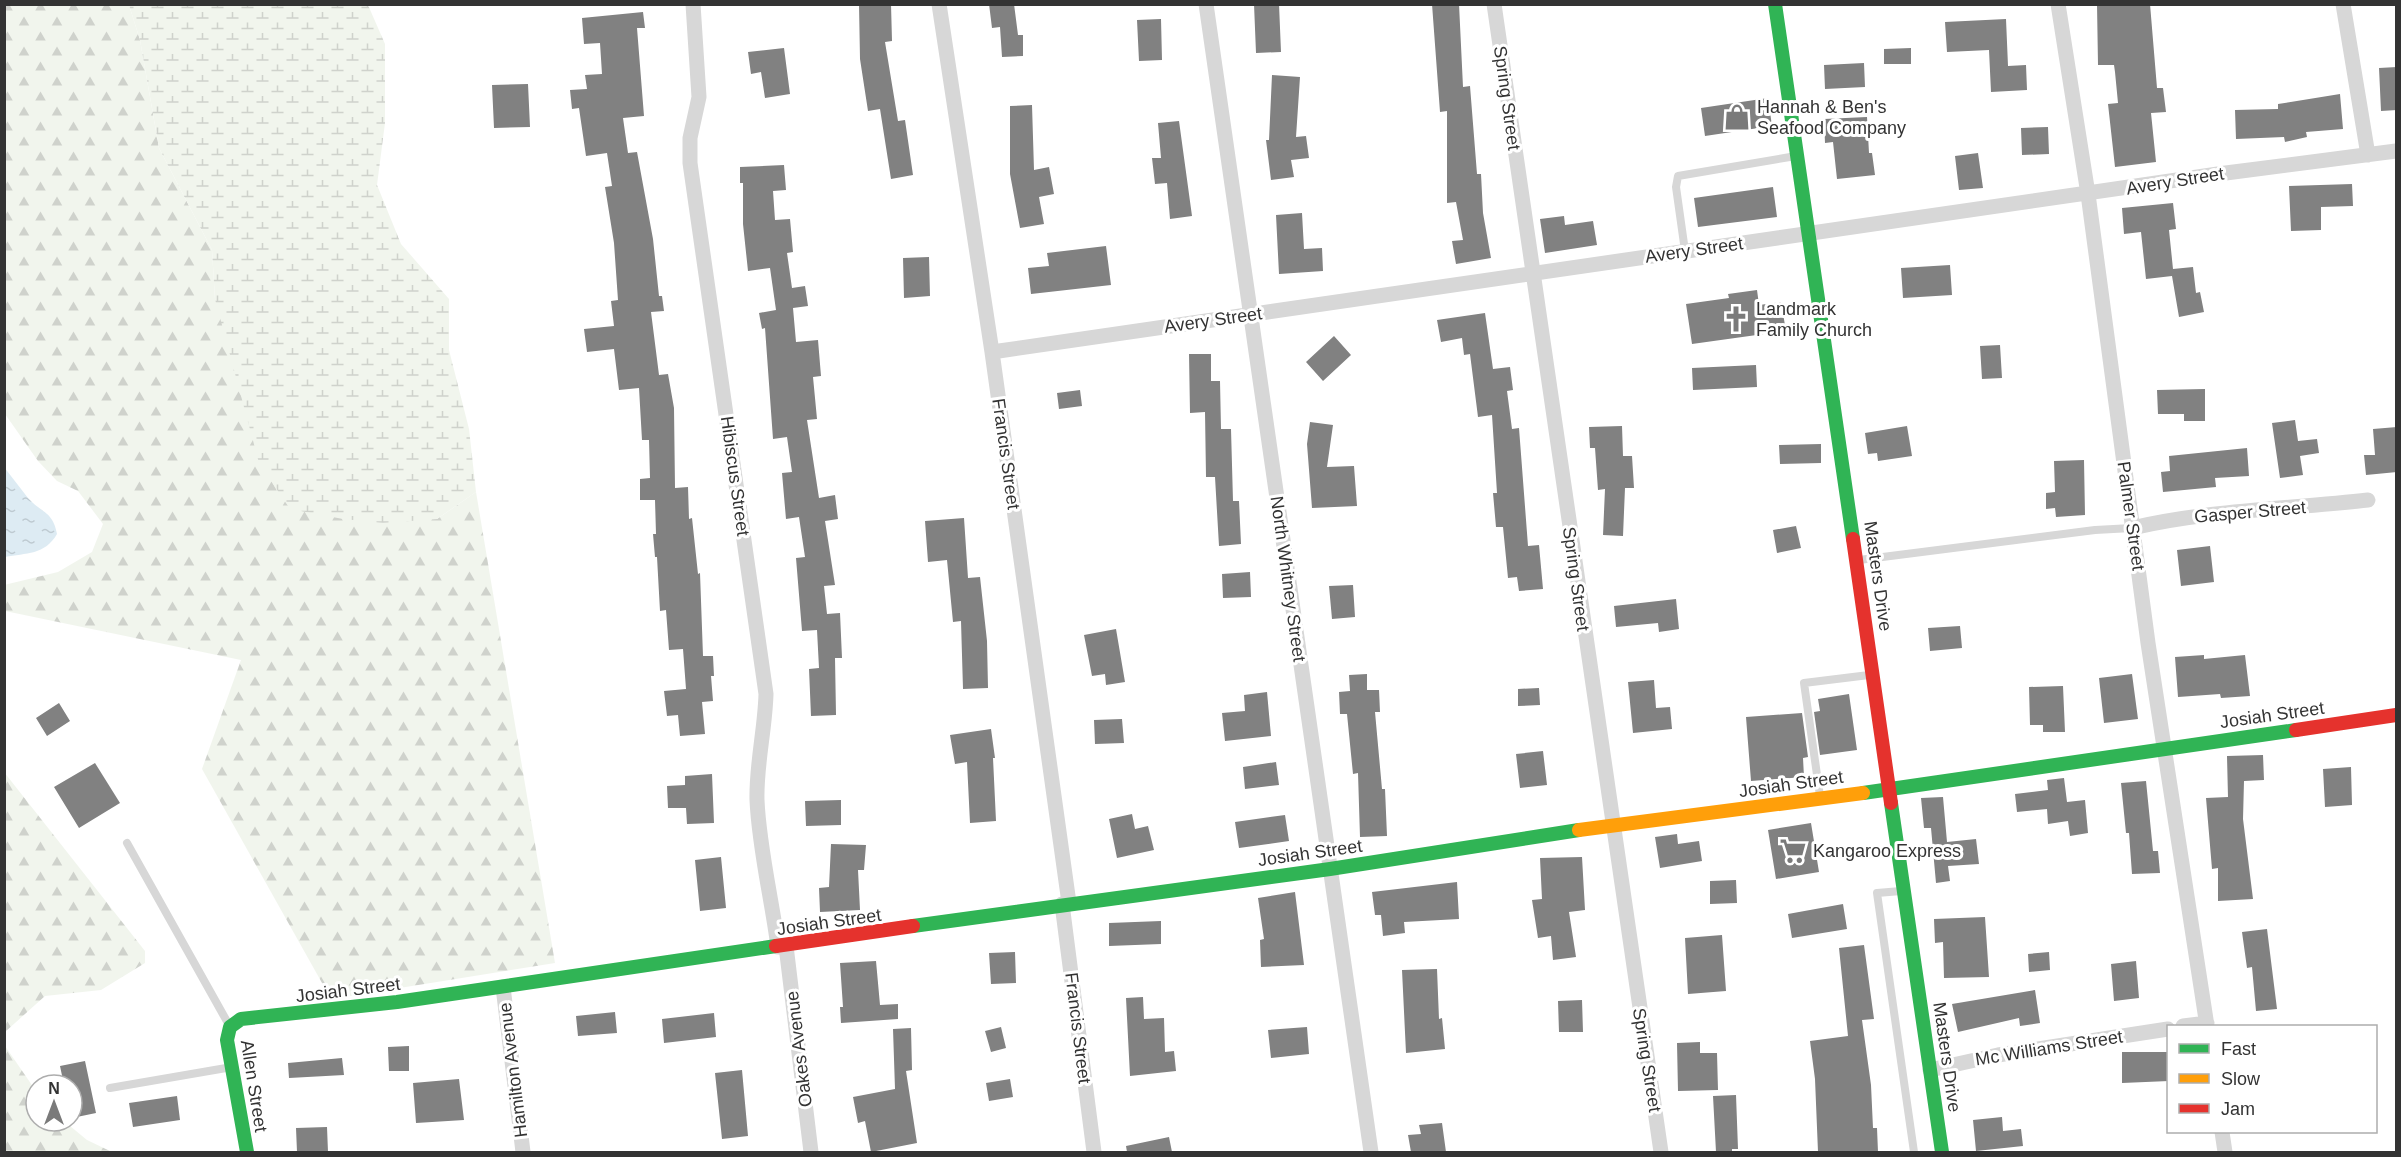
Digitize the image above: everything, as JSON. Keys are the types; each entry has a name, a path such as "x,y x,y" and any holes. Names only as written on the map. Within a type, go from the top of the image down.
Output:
{"street":[{"name":"Hibiscus Street","path":"693,4 699,97 690,138 690,163 766,694 757,801 782,946"},
{"name":"Francis Street","path":"939,4 992,352 1065,904 1094,1152"},
{"name":"North Whitney Street","path":"1206,4 1371,1152"},
{"name":"Spring Street","path":"1494,4 1661,1152"},
{"name":"Masters Drive","path":"1775,4 1942,1152"},
{"name":"Palmer Street","path":"2058,4 2088,194 2132,528 2207,1024"},
{"path":"2343,4 2368,155"},
{"name":"Avery Street","path":"992,352 1809,233 2397,151"},
{"name":"Gasper Street","path":"2132,528 2189,517 2368,500"},
{"name":"Josiah Street","path":"230,1027 241,1019 503,987 1065,904 1330,870 1613,825 1890,789 2397,715"},
{"name":"Oakes Avenue","path":"782,946 811,1152"},
{"name":"Hamilton Avenue","path":"503,987 524,1152"},
{"name":"Allen Street","path":"230,1027 227,1040 247,1152"},
{"name":"Mc Williams Street","path":"1930,1070 1998,1055 2167,1029"},
{"path":"2222,1133 2225,1152"}],"lane":[{"path":"1685,251 1676,187 1678,176 1798,156"},
{"path":"1857,561 2095,530 2132,528"},
{"path":"1820,798 1804,683 1874,675"},
{"path":"127,843 230,1027"},
{"path":"1905,890 1877,893 1914,1152"},
{"path":"110,1088 233,1067"}],"green space":[{"path":"5,5 129,5 140,40 159,148 212,250 215,299 437,519 476,492 555,963 331,999 202,769 241,660 5,611 4,585 58,572 92,552 103,524 78,491 57,481 38,461 5,414"},
{"path":"129,5 368,5 385,44 385,123 377,185 401,244 449,299 449,350 469,429 476,492 437,519 383,523 343,519 290,509 259,463 215,299 212,250 159,148 140,40"},
{"path":"4,772 145,951 145,963 101,990 45,996 5,1032"},
{"path":"5,1046 24,1074 24,1133 79,1133 87,1140 112,1152 5,1152"}],"water":[{"path":"4,467 28,498 49,516 55,526 57,534 52,541 47,546 28,554 5,557"}],"building":[{"path":"859,4 891,4 892,41 885,42 898,121 905,120 913,175 891,179 880,109 868,111 860,59"},
{"path":"989,4 1014,4 1018,35 1023,35 1023,56 1002,57 1000,27 992,28"},
{"path":"1254,4 1279,4 1281,52 1256,53"},
{"path":"1432,4 1459,4 1463,87 1470,86 1477,174 1481,174 1483,213 1491,258 1456,264 1452,241 1463,240 1456,202 1447,203 1447,111 1440,112"},
{"path":"2097,4 2150,4 2157,88 2163,88 2166,112 2151,113 2156,162 2115,167 2108,104 2118,103 2115,72 2114,65 2098,65"},
{"path":"643,12 645,28 637,28 644,116 623,118 628,153 637,152 653,239 659,296 662,296 664,311 651,312 659,375 668,374 674,408 675,488 688,487 689,519 692,518 698,574 700,573 703,656 713,656 714,676 711,676 713,701 702,702 705,734 680,736 678,715 667,716 664,691 686,689 683,649 669,650 666,610 660,611 657,557 655,557 653,534 656,534 655,500 640,500 640,479 650,478 649,440 642,440 639,388 619,390 614,349 587,352 584,329 614,326 611,301 618,300 614,243 605,187 612,186 607,153 586,156 579,108 572,109 570,90 587,89 585,75 602,74 600,43 584,44 582,18"},
{"path":"1161,19 1162,60 1139,61 1137,20"},
{"path":"2006,19 2008,66 2026,65 2027,90 1991,92 1989,50 1947,52 1945,22"},
{"path":"784,48 790,94 765,98 761,72 751,74 748,52"},
{"path":"1911,48 1911,64 1884,64 1884,49"},
{"path":"1864,63 1865,87 1825,89 1824,65"},
{"path":"2397,67 2397,110 2381,111 2379,68"},
{"path":"1272,75 1300,77 1296,137 1306,136 1309,158 1291,160 1294,177 1271,180 1266,140 1269,140"},
{"path":"528,84 530,127 494,128 492,85"},
{"path":"2340,94 2343,129 2306,132 2307,137 2285,142 2284,137 2236,139 2235,110 2278,109 2278,104"},
{"name":"Hannah & Ben's Seafood Company","path":"1768,98 1772,126 1705,136 1701,108"},
{"path":"1032,105 1034,170 1049,167 1054,194 1039,197 1044,224 1020,228 1010,174 1010,106"},
{"path":"1867,117 1869,153 1872,153 1875,175 1837,179 1833,142 1825,143 1824,119"},
{"path":"1179,121 1192,216 1170,219 1167,183 1155,184 1152,158 1161,158 1158,123"},
{"path":"2048,127 2049,154 2022,155 2021,128"},
{"path":"1978,153 1983,188 1959,190 1955,156"},
{"path":"784,165 786,190 773,191 775,220 790,219 793,252 787,253 792,288 805,286 808,306 793,308 796,342 818,340 821,376 813,377 817,419 807,420 819,498 835,495 838,519 825,521 835,585 824,586 827,614 840,613 842,658 835,658 836,715 811,716 809,669 819,668 817,630 802,631 796,558 805,557 799,517 786,519 782,473 792,472 787,437 773,439 765,328 762,329 759,313 776,310 770,268 748,271 743,224 743,183 740,183 740,167"},
{"path":"2352,184 2353,206 2321,207 2321,230 2291,231 2289,186"},
{"path":"1773,187 1777,217 1698,227 1694,198"},
{"path":"2173,203 2176,229 2169,230 2173,269 2193,267 2196,293 2200,292 2204,312 2179,317 2172,276 2146,279 2141,232 2124,234 2122,208"},
{"path":"1302,213 1304,249 1322,248 1323,271 1279,274 1276,215"},
{"path":"1564,216 1565,225 1593,221 1597,245 1545,253 1540,219"},
{"path":"1106,246 1111,285 1031,294 1028,268 1049,266 1047,253"},
{"path":"929,257 930,296 904,298 903,258"},
{"path":"1950,265 1952,295 1903,298 1901,268"},
{"name":"Landmark Family Church","path":"1757,290 1759,305 1781,302 1786,331 1692,344 1686,304 1729,298 1728,294"},
{"path":"1485,313 1493,369 1510,367 1513,390 1507,391 1512,429 1519,428 1528,546 1539,545 1543,589 1519,591 1517,577 1508,578 1503,527 1496,527 1493,493 1497,493 1492,415 1478,417 1470,354 1464,355 1462,338 1441,342 1437,320"},
{"path":"1334,336 1351,355 1323,381 1306,362"},
{"path":"2000,345 2002,378 1982,379 1980,346"},
{"path":"1189,354 1211,354 1211,381 1220,381 1221,429 1231,429 1233,501 1239,501 1241,544 1219,546 1215,477 1206,477 1205,412 1190,413"},
{"path":"1756,365 1757,387 1693,390 1692,368"},
{"path":"2205,389 2205,421 2184,421 2184,414 2158,414 2157,390"},
{"path":"1080,390 1082,406 1059,409 1057,393"},
{"path":"2295,420 2298,441 2317,439 2319,453 2300,456 2303,475 2280,478 2272,423"},
{"path":"1310,422 1333,425 1327,467 1354,466 1357,506 1312,508 1307,444"},
{"path":"1622,426 1623,456 1632,456 1634,488 1625,488 1623,536 1603,535 1605,489 1598,490 1595,448 1590,448 1589,427"},
{"path":"1907,426 1912,456 1878,461 1877,453 1868,454 1865,433"},
{"path":"2397,427 2397,472 2366,475 2364,455 2375,455 2373,429"},
{"path":"1821,444 1821,463 1780,464 1779,445"},
{"path":"2247,448 2249,476 2215,478 2216,487 2163,492 2161,472 2170,471 2169,456"},
{"path":"2084,460 2085,515 2056,517 2055,508 2046,509 2046,493 2055,492 2054,461"},
{"path":"964,518 968,578 980,577 987,641 988,688 963,689 961,621 953,622 947,560 928,562 925,521"},
{"path":"1796,526 1801,548 1777,553 1773,530"},
{"path":"2210,546 2214,582 2181,586 2177,550"},
{"path":"1250,572 1251,597 1223,598 1222,574"},
{"path":"1353,585 1355,617 1332,619 1329,586"},
{"path":"1676,599 1679,629 1659,632 1658,623 1616,627 1614,606"},
{"path":"1960,626 1962,648 1930,651 1928,628"},
{"path":"1116,629 1125,682 1106,685 1105,674 1092,676 1084,635"},
{"path":"2204,655 2204,659 2245,655 2250,696 2221,698 2220,694 2178,697 2175,657"},
{"path":"1367,674 1367,690 1379,690 1380,712 1375,712 1382,789 1385,789 1387,836 1360,837 1358,773 1353,774 1347,714 1340,714 1339,692 1350,691 1349,675"},
{"path":"2132,674 2138,719 2104,723 2099,678"},
{"path":"1654,680 1656,708 1670,707 1672,729 1633,733 1628,682"},
{"path":"2063,686 2065,732 2043,732 2043,725 2030,725 2029,687"},
{"path":"1539,688 1540,705 1518,706 1518,689"},
{"path":"1267,692 1271,736 1225,741 1222,713 1245,711 1244,695"},
{"path":"1849,694 1857,750 1820,755 1814,712 1820,711 1818,699"},
{"path":"59,703 70,721 47,736 36,718"},
{"path":"1802,713 1808,757 1803,758 1804,777 1751,781 1746,717"},
{"path":"1122,719 1124,743 1095,744 1094,720"},
{"path":"991,729 995,758 993,758 996,821 970,823 967,762 955,764 950,735"},
{"path":"1543,751 1547,785 1520,788 1516,754"},
{"path":"2263,755 2264,780 2244,781 2243,819 2253,899 2218,901 2218,868 2212,869 2206,798 2228,797 2227,756"},
{"path":"1276,762 1279,785 1245,789 1243,767"},
{"path":"95,763 120,803 79,828 54,787"},
{"path":"2351,767 2352,805 2325,807 2323,769"},
{"path":"712,774 714,823 687,824 686,808 668,808 667,786 685,785 685,776"},
{"path":"2064,778 2067,802 2085,800 2088,833 2070,836 2068,821 2048,824 2047,809 2017,812 2015,794 2048,790 2047,780"},
{"path":"2146,781 2153,851 2158,851 2160,873 2132,874 2129,833 2126,833 2121,783"},
{"path":"1943,797 1947,842 1976,839 1979,864 1948,866 1950,881 1936,883 1931,828 1924,828 1921,798"},
{"path":"841,800 841,825 806,826 805,801"},
{"path":"1132,814 1135,829 1148,826 1154,850 1117,858 1109,819"},
{"path":"1285,815 1289,841 1239,848 1235,822"},
{"name":"Kangaroo Express","path":"1811,823 1819,872 1776,879 1768,830"},
{"path":"1677,834 1678,844 1699,841 1702,861 1660,868 1655,837"},
{"path":"831,844 866,845 864,870 858,870 860,910 820,912 819,888 829,887"},
{"path":"721,857 726,908 700,911 695,860"},
{"path":"1582,857 1585,910 1569,912 1576,957 1553,960 1551,936 1538,938 1532,900 1542,899 1540,858"},
{"path":"1736,880 1737,903 1710,904 1710,881"},
{"path":"1457,882 1459,919 1404,922 1405,933 1383,936 1381,915 1375,915 1372,892"},
{"path":"1295,892 1304,965 1261,967 1260,940 1264,939 1258,898"},
{"path":"1843,904 1847,929 1792,938 1788,914"},
{"path":"1985,917 1989,977 1944,978 1943,942 1935,943 1934,919"},
{"path":"1161,921 1161,944 1109,946 1109,923"},
{"path":"2267,929 2277,1009 2256,1011 2252,967 2247,968 2242,932"},
{"path":"1722,935 1726,991 1688,994 1685,938"},
{"path":"1864,945 1874,1019 1862,1020 1871,1085 1873,1128 1877,1128 1878,1152 1818,1152 1815,1079 1810,1041 1848,1036 1839,948"},
{"path":"1015,952 1016,983 991,984 989,953"},
{"path":"2049,952 2050,970 2029,972 2028,954"},
{"path":"876,961 880,1005 898,1004 898,1019 841,1023 840,1007 843,1007 840,963"},
{"path":"2136,961 2139,998 2114,1001 2111,964"},
{"path":"1437,969 1439,1019 1442,1018 1445,1049 1406,1053 1402,970"},
{"path":"2035,990 2040,1023 2020,1026 2019,1018 1958,1032 1952,1004"},
{"path":"1143,997 1144,1019 1164,1018 1165,1052 1174,1051 1176,1071 1130,1076 1126,998"},
{"path":"1582,1000 1583,1032 1559,1032 1558,1001"},
{"path":"615,1012 617,1033 578,1036 576,1016"},
{"path":"714,1013 716,1037 664,1043 662,1019"},
{"path":"1001,1027 1006,1048 991,1052 985,1031"},
{"path":"1307,1027 1309,1054 1271,1058 1268,1030"},
{"path":"911,1028 912,1070 906,1071 917,1143 871,1152 865,1121 858,1123 853,1097 895,1089 893,1029"},
{"path":"1700,1042 1700,1053 1717,1053 1718,1090 1678,1091 1677,1043"},
{"path":"409,1046 409,1071 389,1071 388,1047"},
{"path":"2122,1052 2167,1052 2167,1081 2122,1083"},
{"path":"342,1058 344,1075 289,1078 288,1063"},
{"path":"85,1061 96,1113 84,1116 84,1073 61,1073 60,1066"},
{"path":"742,1070 748,1136 722,1139 715,1073"},
{"path":"459,1079 464,1120 416,1123 413,1083"},
{"path":"1010,1079 1013,1097 989,1101 986,1083"},
{"path":"1736,1095 1738,1149 1732,1149 1732,1152 1716,1152 1713,1096"},
{"path":"177,1096 180,1120 133,1127 129,1103"},
{"path":"2002,1117 2003,1131 2021,1129 2023,1146 1976,1151 1973,1120"},
{"path":"1442,1123 1446,1152 1411,1152 1408,1135 1421,1134 1419,1125"},
{"path":"327,1127 328,1152 297,1152 296,1128"},
{"path":"1169,1137 1172,1152 1127,1152 1126,1146"}],"traffic: fast":[{"path":"1775,4 1853,539"},
{"path":"1863,793 2296,730"},
{"path":"1891,803 1942,1152"},
{"path":"913,926 1330,869 1579,830"},
{"path":"247,1152 227,1040 230,1027 241,1019 397,1002 776,946"}],"traffic: slow":[{"path":"1579,830 1863,793"}],"traffic: jam":[{"path":"1853,539 1891,803"},
{"path":"2296,730 2396,715"},
{"path":"776,946 913,926"}],"place":[{"name":"Hannah & Ben's Seafood Company","path":"1737,117"},
{"name":"Landmark Family Church","path":"1736,319"},
{"name":"Kangaroo Express","path":"1793,851"}]}
